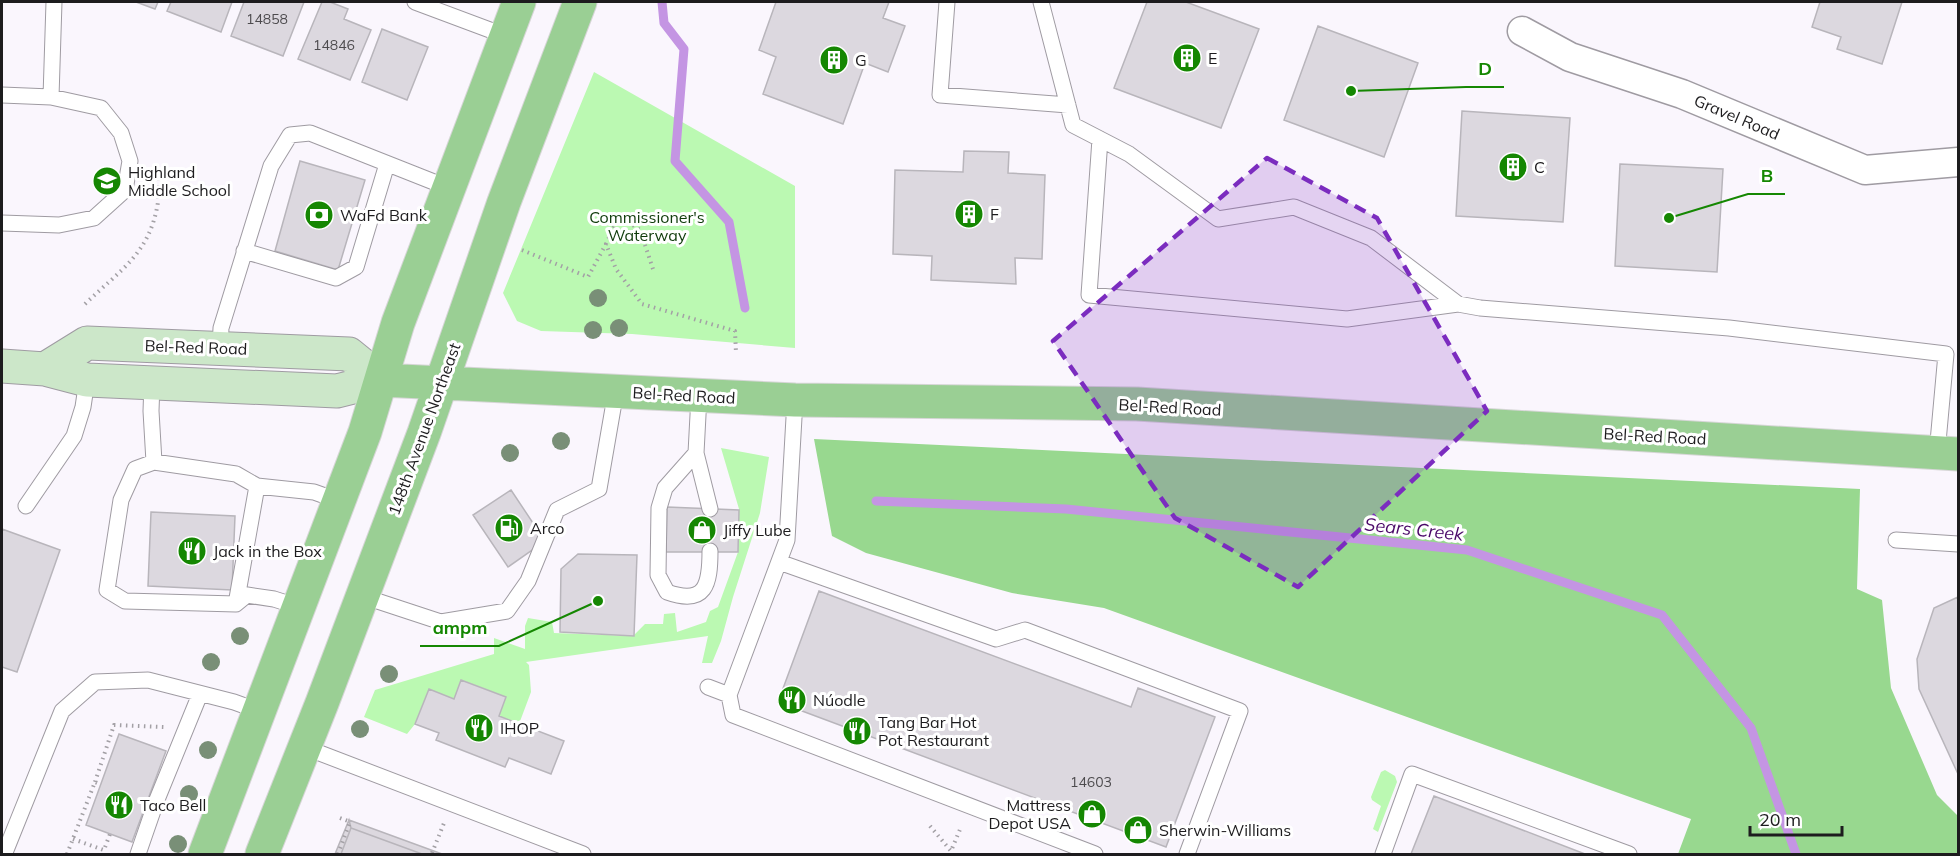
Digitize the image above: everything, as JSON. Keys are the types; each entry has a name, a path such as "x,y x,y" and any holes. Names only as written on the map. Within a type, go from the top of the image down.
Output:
{"main road":[{"path":"205,855 365,432 398,323 519,2"},
{"name":"148th Avenue Northeast","path":"262,855 442,384 504,202 580,2"},
{"name":"Bel-Red Road","path":"45,369 87,343 349,354 381,380"},
{"name":"Bel-Red Road","path":"2,366 45,369 87,380 337,391 381,380 795,400 1137,404 1948,453"}],"street":[{"name":"Gravel Road","path":"1522,31 1570,57 1682,94 1865,170 1959,162"}],"lane":[{"path":"51,97 54,2"},
{"path":"415,2 506,36"},
{"path":"947,2 940,95 1068,105"},
{"path":"1041,2 1072,125 1129,154 1218,219 1294,207 1371,238 1458,304"},
{"path":"2,95 51,97 101,108 121,133 130,161 125,190 94,218 59,225 2,223"},
{"path":"220,348 221,328 271,166 290,135 310,134 449,188"},
{"path":"1100,139 1089,295 1347,319 1458,304 1480,308 1729,328 1952,354 1948,453"},
{"path":"244,251 336,278 356,267 387,165"},
{"path":"26,506 74,436 83,407 87,380"},
{"path":"152,383 154,462"},
{"path":"362,596 441,622 507,611 528,582 556,510 599,489 615,391"},
{"path":"699,396 696,453 710,509"},
{"path":"795,400 787,540 729,695 733,715 1095,855"},
{"path":"696,453 665,488 659,508 658,575 667,592 682,597 695,596 706,586 710,571 710,551"},
{"path":"299,607 274,599 247,595 236,604 125,601 107,590 121,500 135,469 154,462 236,474 257,486 314,492 339,501"},
{"path":"236,604 257,486"},
{"path":"1896,540 1959,544"},
{"path":"779,562 996,639 1025,630 1240,711 1186,855"},
{"path":"2,851 6,850 62,711 94,682 148,680 234,702 259,711"},
{"path":"708,687 729,695"},
{"path":"138,855 156,802 200,694"},
{"path":"304,747 583,855"},
{"path":"1383,855 1412,774 1629,855"}],"path":[{"path":"85,304 117,276 147,240 155,220 159,197 158,173 150,161"},
{"path":"522,250 588,277 619,216 640,230 653,269"},
{"path":"606,244 616,269 642,304 735,331 736,353"},
{"path":"67,855 98,783 114,725 173,727 185,731"},
{"path":"338,855 349,822 340,818"},
{"path":"930,826 951,851"},
{"path":"432,853 442,828"},
{"path":"73,839 104,850 110,834"}],"highlighted area":[{"path":"1267,158 1377,218 1487,411 1298,587 1175,518 1053,341"}],"green space":[{"name":"Commissioner's Waterway","path":"594,72 795,186 795,348 632,334 541,331 517,321 503,293"},
{"path":"814,439 1860,489 1857,589 1882,600 1891,688 1937,795 1958,816 1958,854 1678,854 1691,819 1104,608 1012,593 866,553 832,536"},
{"path":"721,448 769,457 760,513 721,641 712,663 702,663 708,636 526,662 529,665 531,692 519,724 499,716 506,697 462,680 454,699 429,689 415,724 407,734 364,717 375,690 494,654 494,638 525,649 525,626 528,618 552,622 554,633 633,636 645,624 663,624 664,614 675,613 677,632 706,622 710,611 718,607 738,552 739,509"},
{"path":"1385,770 1395,776 1397,782 1378,832 1373,829 1381,806 1371,797 1381,772"}],"building":[{"path":"136,2 158,2 155,9"},
{"path":"171,2 232,2 221,32 167,11"},
{"path":"244,2 304,2 283,56 231,36"},
{"path":"322,2 330,2 348,9 344,19 371,30 350,80 298,59"},
{"name":"G","path":"776,2 889,2 883,18 905,26 888,72 865,63 843,124 763,94 776,57 759,50"},
{"name":"E","path":"1147,2 1186,2 1259,29 1221,128 1114,88"},
{"path":"1820,2 1902,2 1882,64 1837,49 1841,37 1812,27"},
{"path":"1318,26 1418,63 1384,157 1284,120"},
{"path":"382,29 428,47 407,100 362,82"},
{"name":"C","path":"1462,111 1570,118 1563,222 1456,216"},
{"name":"F","path":"964,151 1009,152 1008,173 1045,175 1042,259 1015,258 1016,284 931,280 932,256 893,254 895,170 963,172"},
{"name":"WaFd Bank","path":"300,161 365,180 338,270 275,251"},
{"path":"1620,164 1723,169 1717,272 1615,266"},
{"name":"Arco","path":"511,490 545,541 508,567 473,515"},
{"name":"Jiffy Lube","path":"667,507 739,510 738,552 666,552"},
{"name":"Jack in the Box","path":"151,512 235,516 232,590 148,586"},
{"path":"2,529 60,550 17,672 2,667"},
{"path":"578,554 637,555 634,636 560,632 561,569"},
{"path":"819,591 1131,707 1138,688 1215,717 1166,847 778,702"},
{"path":"1958,597 1958,774 1919,689 1917,659 1934,608"},
{"name":"IHOP","path":"461,680 506,697 499,716 564,741 551,774 509,758 505,767 436,740 439,733 415,724 429,689 454,699"},
{"name":"Taco Bell","path":"119,734 166,751 132,842 86,825"},
{"path":"1434,796 1585,854 1411,854"},
{"path":"349,820 442,854 422,854 351,828"},
{"path":"349,820 351,828 341,854 335,854"},
{"path":"351,828 422,854 341,854"}],"waterway":[{"path":"662,2 664,23 684,49 675,161 729,222 745,308"},
{"name":"Sears Creek","path":"876,501 1066,509 1467,550 1662,615 1751,728 1796,854"}],"place":[{"name":"E","path":"1187,58"},
{"name":"G","path":"834,60"},
{"name":"D","path":"1351,91"},
{"name":"C","path":"1513,167"},
{"name":"Highland Middle School","path":"107,181"},
{"name":"F","path":"969,214"},
{"name":"WaFd Bank","path":"319,215"},
{"name":"B","path":"1669,218"},
{"name":"Arco","path":"509,528"},
{"name":"Jiffy Lube","path":"702,530"},
{"name":"Jack in the Box","path":"192,551"},
{"name":"ampm","path":"598,601"},
{"name":"Núodle","path":"792,700"},
{"name":"IHOP","path":"479,728"},
{"name":"Tang Bar Hot Pot Restaurant","path":"857,731"},
{"name":"Taco Bell","path":"119,805"},
{"name":"Mattress Depot USA","path":"1092,814"},
{"name":"Sherwin-Williams","path":"1138,830"}]}
